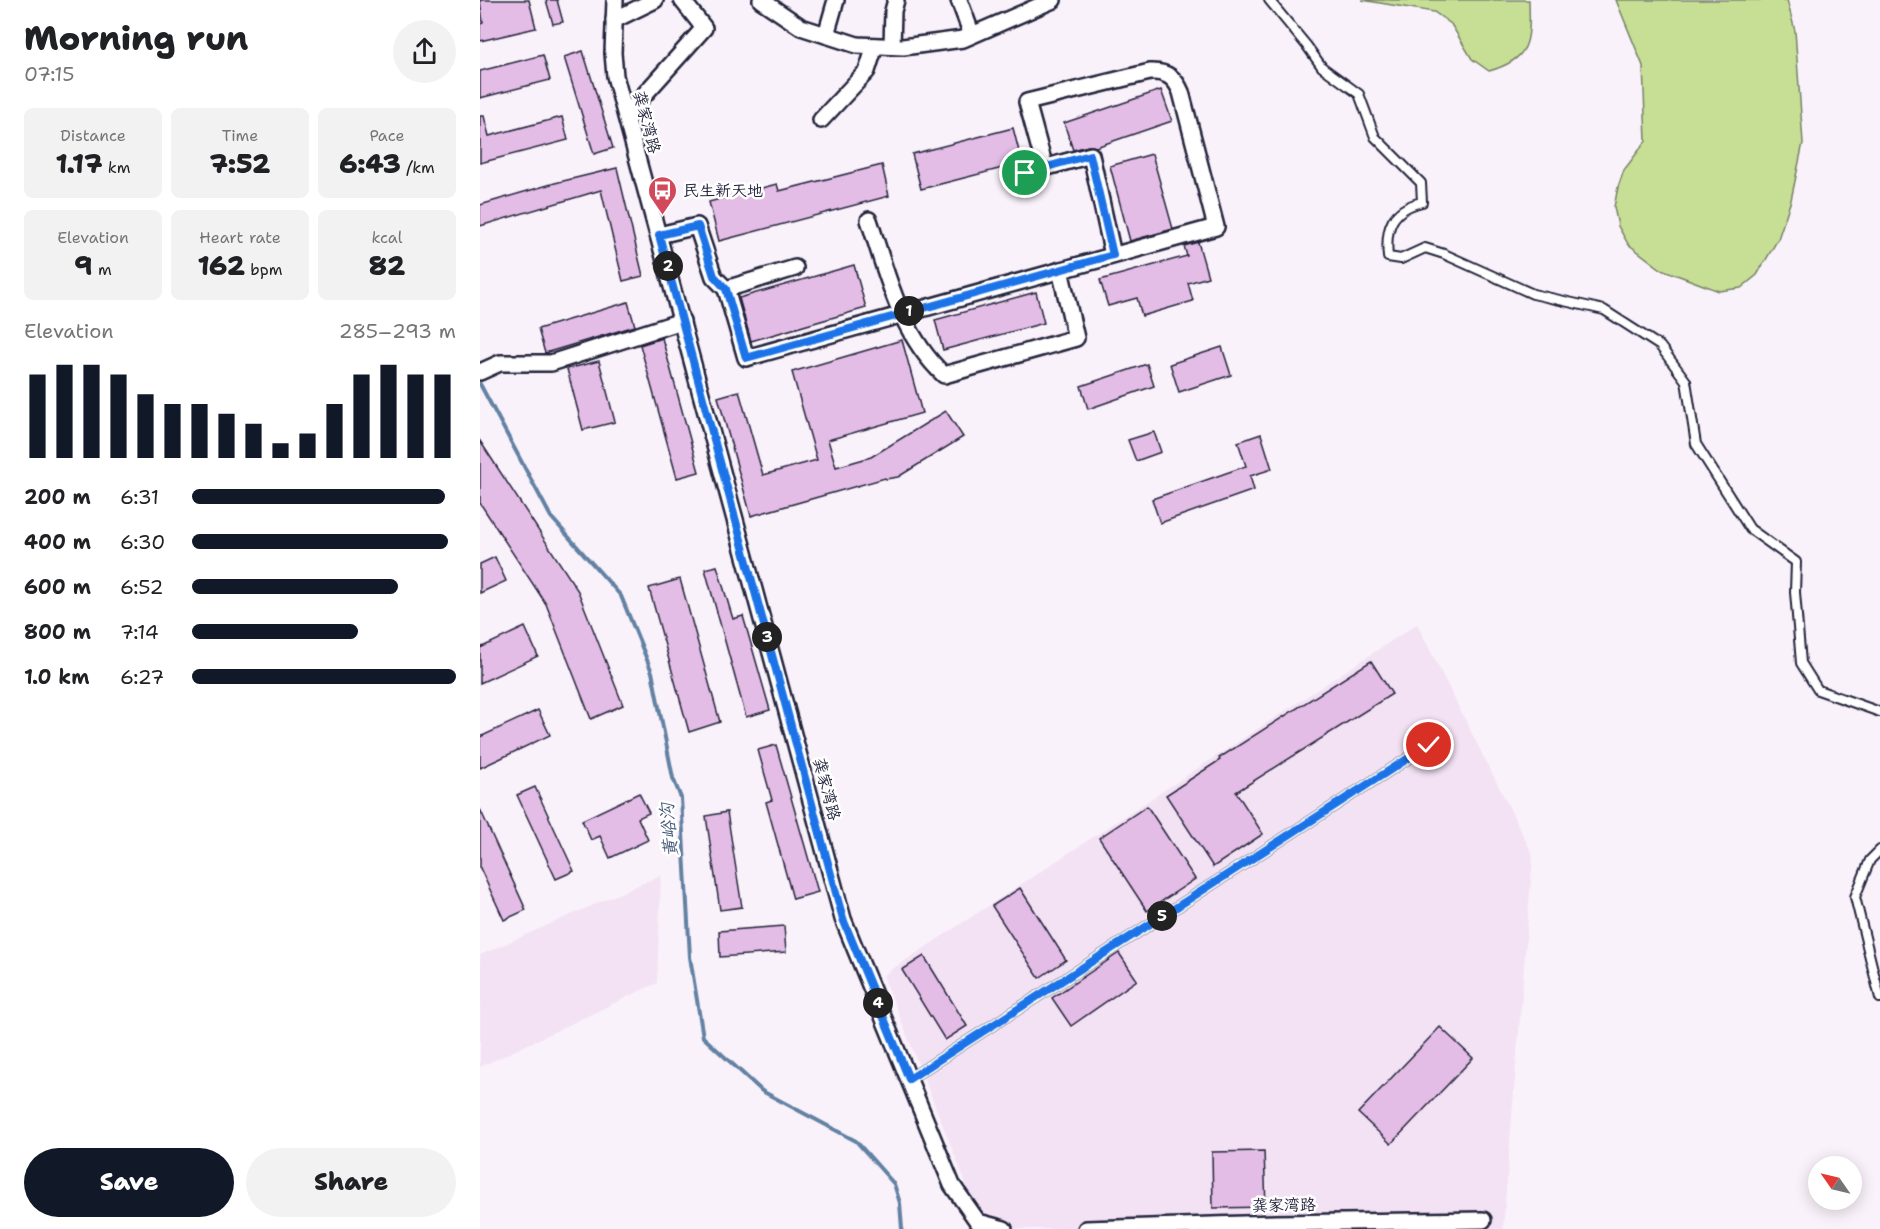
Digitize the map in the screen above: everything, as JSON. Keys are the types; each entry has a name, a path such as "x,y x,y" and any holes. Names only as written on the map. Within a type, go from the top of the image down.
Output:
{"street":[{"name":"龚家湾路","path":"615,0 613,53 615,76 843,919 952,1185 979,1226 1004,1229"},
{"path":"614,20 655,0"},
{"path":"626,115 704,28 682,0"},
{"path":"761,0 801,27 856,45 903,47 963,39 1053,0"},
{"path":"826,35 836,0"},
{"path":"892,46 893,11 896,0"},
{"path":"959,0 972,35"},
{"path":"821,120 867,71 875,46"},
{"path":"659,235 698,226 714,276 726,289 746,358 1216,227 1178,84 1166,74 1150,72 1027,102 1045,168"},
{"path":"1025,173 1090,155 1113,255"},
{"path":"869,220 900,314 927,359 944,375 1076,338 1060,270"},
{"path":"726,289 795,268"},
{"path":"480,372 500,363 551,363 682,321"},
{"name":"龚家湾路","path":"1086,1229 1483,1220"}],"lane":[{"path":"1269,0 1322,67 1359,94 1375,137 1421,183 1422,202 1406,206 1394,219 1386,238 1388,257 1401,259 1425,248 1444,254 1533,294 1604,310 1660,346 1686,381 1696,444 1750,530 1796,562 1795,592 1801,663 1818,690 1880,712"},
{"path":"909,1079 1429,745"},
{"path":"1880,850 1870,860 1855,897 1880,998"}],"shaded area":[{"path":"1417,624 1533,855 1503,1229 979,1229 978,1214 883,975"},
{"path":"661,875 657,983 480,1067 480,955"}],"green space":[{"path":"1362,0 1529,0 1526,46 1514,60 1489,71 1472,59 1451,24 1434,12"},
{"path":"1616,0 1787,0 1795,31 1803,143 1791,200 1778,239 1757,275 1741,288 1719,291 1661,269 1628,244 1618,226 1614,207 1618,187 1624,170 1646,141 1643,66"}],"building":[{"path":"480,0 529,0 536,28 480,41 480,24 483,23"},
{"path":"546,0 557,0 563,22 553,24"},
{"path":"583,51 613,148 594,154 564,57"},
{"path":"543,55 550,80 480,98 480,71"},
{"path":"1161,90 1172,121 1096,147 1088,146 1073,150 1064,123"},
{"path":"480,116 484,116 489,136 562,117 568,140 480,163"},
{"path":"1013,128 1022,163 921,189 912,154"},
{"path":"1152,154 1173,229 1130,241 1110,166"},
{"path":"882,165 889,196 719,241 709,202 777,184 779,191"},
{"path":"617,168 643,276 623,281 601,190 480,226 480,205"},
{"path":"1198,242 1208,277 1188,283 1193,301 1142,316 1137,298 1108,306 1100,280 1187,256 1184,246"},
{"path":"854,265 866,308 751,341 739,298"},
{"path":"1036,292 1044,323 943,350 935,320"},
{"path":"628,302 635,326 545,353 538,329"},
{"path":"662,338 699,472 677,478 640,345"},
{"path":"902,340 922,413 828,440 836,467 871,457 946,411 963,437 898,477 885,478 751,516 718,397 739,391 763,475 817,460 792,372"},
{"path":"1222,347 1231,375 1179,392 1170,364"},
{"path":"599,361 615,422 583,430 567,369"},
{"path":"1147,364 1154,386 1088,409 1081,386"},
{"path":"1154,432 1161,452 1136,461 1128,440"},
{"path":"1261,434 1272,469 1250,476 1254,490 1160,523 1152,499 1246,466 1238,442"},
{"path":"480,441 578,591 623,705 591,719 546,604 480,503"},
{"path":"495,557 506,581 480,593 480,564"},
{"path":"717,566 733,619 743,616 770,710 746,717 705,569"},
{"path":"680,579 720,722 689,732 649,588"},
{"path":"525,627 538,656 480,683 480,648"},
{"path":"1371,661 1392,694 1236,792 1263,834 1213,867 1166,795 1220,760 1219,758"},
{"path":"538,710 550,735 480,768 480,737"},
{"path":"776,745 818,892 793,899 766,802 772,800 758,750"},
{"path":"535,787 574,871 556,879 517,795"},
{"path":"639,793 649,813 638,818 648,840 610,858 600,836 591,840 582,820"},
{"path":"1147,806 1195,879 1147,911 1099,838"},
{"path":"480,809 526,910 504,920 480,868"},
{"path":"727,812 742,907 720,910 706,816"},
{"path":"1020,888 1066,960 1039,978 992,906"},
{"path":"784,926 786,952 720,957 719,931"},
{"path":"1119,953 1137,980 1071,1026 1052,998"},
{"path":"924,956 967,1026 945,1040 902,970"},
{"path":"1440,1027 1473,1058 1391,1144 1358,1113"},
{"path":"1264,1151 1266,1207 1213,1208 1212,1152"}],"waterway":[{"name":"黄峪沟","path":"480,384 551,517 621,596 652,672 673,778 681,798 690,957 703,1037 762,1091 856,1141 894,1184 900,1203 902,1229"}],"place":[{"name":"民生新天地","path":"662,216"}],"route":[{"path":"1025,173 1090,155 1113,255 746,358 726,289 714,276 698,226 659,235 843,919 909,1079 1429,745"}]}
